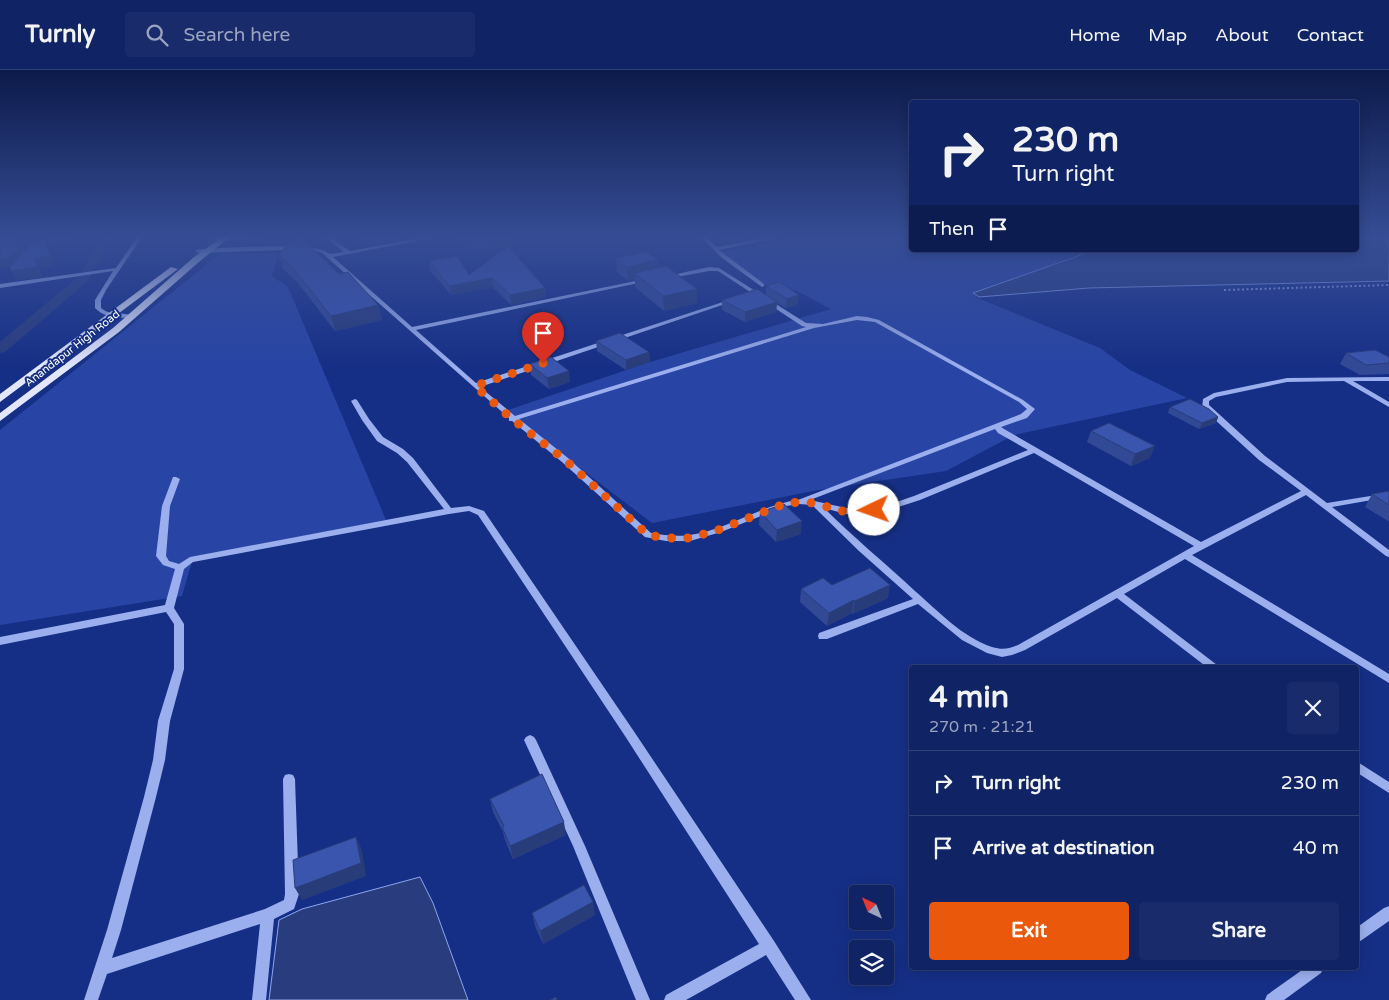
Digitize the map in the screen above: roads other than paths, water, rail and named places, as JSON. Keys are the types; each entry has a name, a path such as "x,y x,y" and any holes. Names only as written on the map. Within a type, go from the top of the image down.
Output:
{"main road":[{"name":"Anandapur High Road","path":"0,399 160,280"},
{"name":"Anandapur High Road","path":"0,418 116,330 169,280"}],"street":[{"path":"0,285 6,280"},
{"path":"0,285 35,280"},
{"path":"109,280 102,290 98,300 98,308 102,313 110,316 130,316"},
{"path":"356,280 512,419 565,460 648,535 666,538 690,538 718,530 784,504 799,502 813,503 846,512 862,512 886,508 918,498 1035,450"},
{"path":"411,329 648,280"},
{"path":"733,280 804,325 812,327"},
{"path":"755,280 762,285"},
{"path":"746,296 755,294"},
{"path":"475,386 737,299"},
{"path":"512,419 812,327 865,317 876,321 1021,401 1031,409 1024,416 799,502"},
{"path":"1344,379 1389,405"},
{"path":"1389,379 1274,382 1214,395 1205,400 1204,406 1262,458 1389,554"},
{"path":"355,401 380,440 400,451 410,460 449,511"},
{"path":"996,426 1202,546"},
{"path":"176,479 166,506 162,556 166,563 180,568"},
{"path":"813,503 854,544 958,632 982,646 1001,653 1013,652 1202,546 1305,492"},
{"path":"1324,506 1389,495"},
{"path":"92,1000 150,798 159,760 164,721 178,669 180,624 169,608 180,568 184,563 198,558 466,508 476,509 481,513 804,1000"},
{"path":"1186,556 1389,679"},
{"path":"1118,594 1212,665"},
{"path":"823,636 919,600"},
{"path":"0,641 169,608"},
{"path":"530,740 579,846 643,1000"},
{"path":"1359,768 1389,788"},
{"path":"101,969 268,915 288,904 292,894 289,779"},
{"path":"1359,936 1389,913"},
{"path":"259,1000 268,915"},
{"path":"671,1000 769,946"},
{"path":"1272,1000 1313,970"}],"waterway":[{"path":"0,349 81,280"}]}
